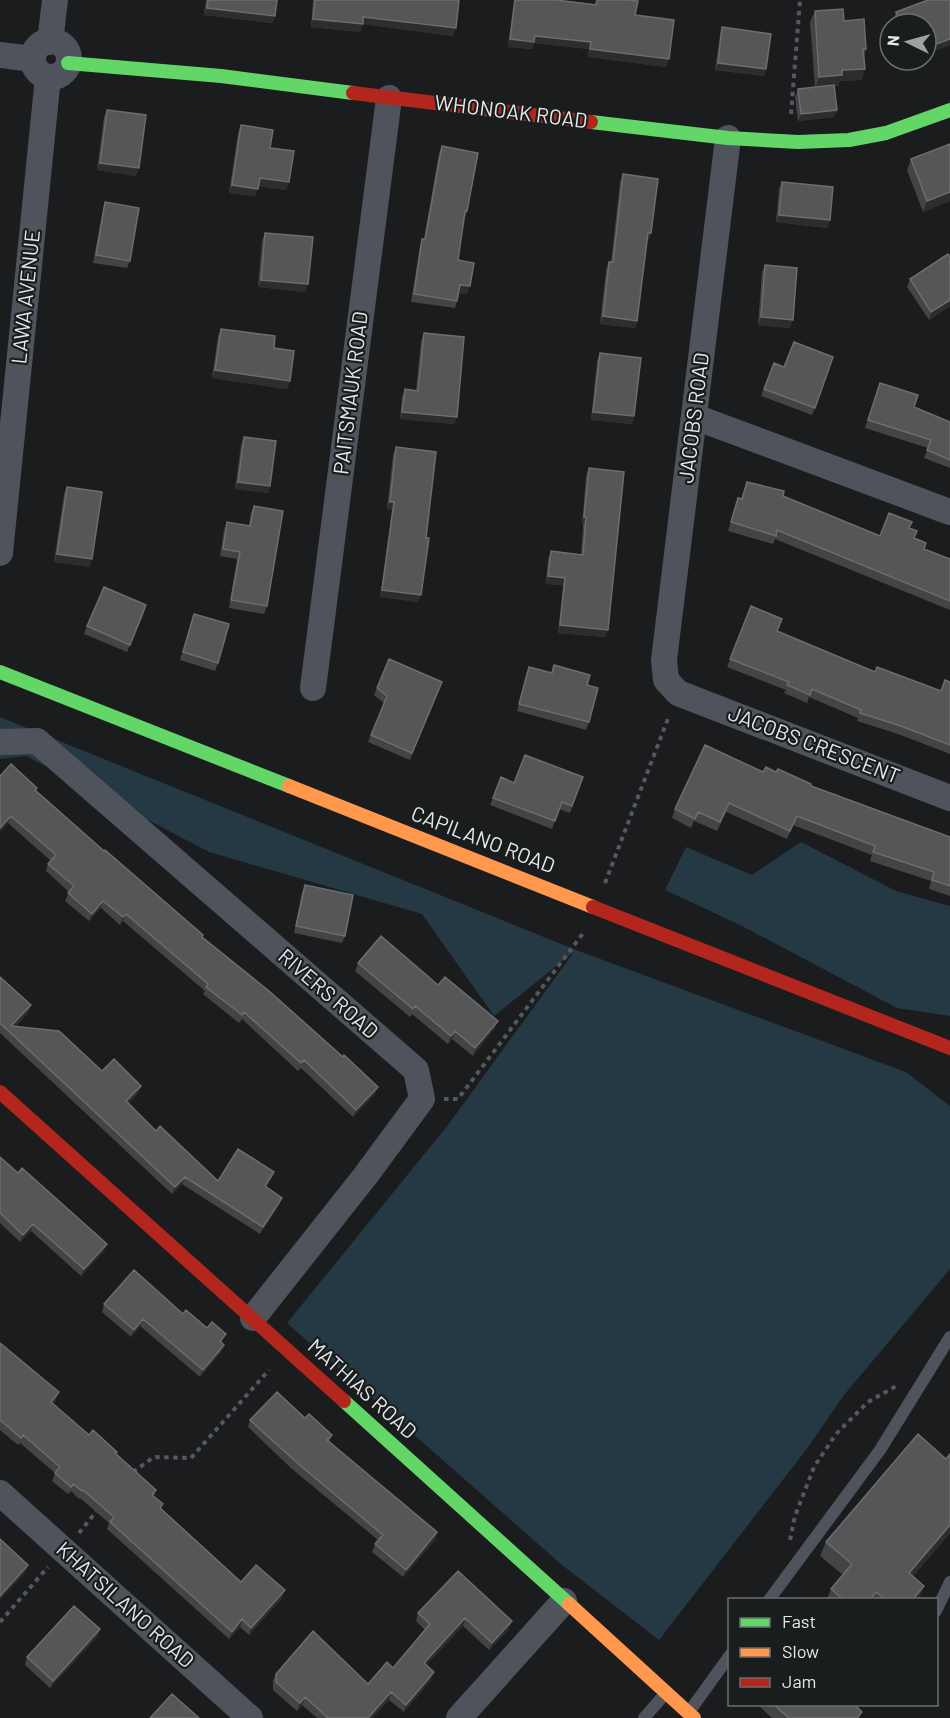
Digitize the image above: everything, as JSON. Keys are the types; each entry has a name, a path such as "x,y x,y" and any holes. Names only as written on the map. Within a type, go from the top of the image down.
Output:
{"street":[{"name":"LAWA AVENUE","path":"0,553 55,0"},
{"name":"WHONOAK ROAD","path":"0,55 221,76 728,138 789,142 849,140 886,133 950,110"},
{"name":"PAITSMAUK ROAD","path":"313,688 389,98"},
{"name":"JACOBS ROAD","path":"678,693 666,680 664,660 728,138"},
{"path":"695,417 950,512"},
{"name":"CAPILANO ROAD","path":"0,672 950,1048"},
{"name":"JACOBS CRESCENT","path":"678,693 950,798"},
{"name":"RIVERS ROAD","path":"0,742 37,741 416,1070 422,1099"},
{"name":"MATHIAS ROAD","path":"0,1092 691,1715"},
{"path":"253,1318 366,1175 422,1099"},
{"name":"KHATSILANO ROAD","path":"0,1493 250,1718"},
{"path":"459,1718 564,1601"}],"lane":[{"path":"770,1598 880,1450 950,1337"},
{"path":"938,1607 950,1582"},
{"path":"691,1715 728,1657"},
{"path":"644,1718 666,1693"}],"path":[{"path":"789,142 800,0"},
{"path":"605,884 678,693"},
{"path":"422,1099 458,1099 587,928"},
{"path":"129,1475 154,1456 191,1458 287,1349"},
{"path":"780,1585 799,1506 814,1467 836,1434 868,1402 934,1364"},
{"path":"0,1622 106,1500"}],"shaded area":[{"path":"0,717 576,950 906,1072 950,1106 950,1269 844,1395 806,1450 659,1640 562,1565 287,1323 448,1125 574,952 494,1016 422,914 209,852 26,756 0,759"},
{"path":"801,842 896,891 950,906 950,1016 897,1008 742,926 665,890 686,847 752,875"}],"building":[{"path":"208,0 277,0 275,16 207,8"},
{"path":"315,0 459,0 456,28 363,17 363,24 313,19"},
{"path":"515,0 556,0 596,5 597,0 638,1 635,15 674,20 669,59 590,49 591,42 535,36 534,42 510,39"},
{"path":"928,0 950,0 950,39 938,44 938,12 896,12"},
{"path":"843,9 844,21 864,19 865,69 842,70 842,75 819,77 815,11"},
{"path":"722,27 771,34 766,69 718,63"},
{"path":"834,85 837,110 801,114 798,89"},
{"path":"107,110 146,115 139,168 100,163"},
{"path":"241,125 273,130 270,148 294,151 289,182 260,178 258,189 232,185"},
{"path":"950,144 950,192 927,201 911,159"},
{"path":"442,146 478,153 467,211 465,211 458,260 474,263 470,286 460,285 457,301 414,294 422,239 425,239"},
{"path":"623,174 658,179 651,233 648,233 637,321 603,316 609,262 613,262"},
{"path":"782,182 833,187 830,220 779,215"},
{"path":"105,202 139,208 130,261 96,255"},
{"path":"265,233 313,237 308,284 261,280"},
{"path":"948,254 950,257 950,300 931,312 910,279"},
{"path":"765,265 797,268 793,320 761,317"},
{"path":"221,329 275,336 274,348 294,351 290,381 215,370"},
{"path":"424,333 464,337 457,417 402,412 405,389 418,391"},
{"path":"794,342 833,357 815,408 764,389 774,363 784,367"},
{"path":"600,353 641,358 634,416 593,412"},
{"path":"880,383 918,395 914,407 950,422 950,460 927,450 931,440 868,420"},
{"path":"244,437 276,441 270,486 238,482"},
{"path":"396,447 436,452 426,538 429,538 421,595 382,590 394,502 390,502"},
{"path":"589,468 624,472 608,630 560,625 565,578 548,576 551,551 583,555"},
{"path":"747,482 784,491 783,496 880,536 889,513 912,522 909,528 917,531 914,538 926,543 924,549 950,559 950,601 777,530 776,536 731,522 738,498 742,499"},
{"path":"67,487 102,492 92,559 57,554"},
{"path":"254,506 283,511 267,606 231,600 240,552 223,549 227,522 250,526"},
{"path":"104,587 146,605 130,645 87,626"},
{"path":"751,606 782,619 777,631 875,672 877,667 941,691 945,680 950,682 950,745 860,713 861,710 812,689 810,695 787,685 789,682 730,659"},
{"path":"194,614 229,624 218,663 183,652"},
{"path":"389,659 442,682 412,753 371,735 387,696 377,688"},
{"path":"554,665 590,675 587,685 598,688 589,722 519,704 529,667 552,673"},
{"path":"705,745 763,772 766,767 776,772 778,769 811,786 950,837 950,886 932,880 934,872 873,852 875,846 797,816 790,831 729,803 720,822 698,812 695,819 675,809"},
{"path":"525,755 583,777 572,806 562,802 555,821 493,798 501,777 514,783"},
{"path":"11,764 37,788 35,790 104,851 343,1057 344,1055 378,1087 356,1110 304,1060 301,1063 244,1012 242,1015 206,987 208,984 126,914 123,917 103,901 92,914 68,893 74,886 48,864 56,855 11,816 0,828 0,776"},
{"path":"305,885 353,895 345,936 296,926"},
{"path":"381,936 438,985 445,977 498,1021 475,1048 455,1031 451,1036 415,1006 413,1009 358,963"},
{"path":"0,977 31,1005 11,1026 59,1031 102,1071 114,1059 141,1086 126,1101 156,1131 160,1126 218,1181 238,1149 274,1172 265,1186 282,1198 263,1227 185,1177 175,1187 0,1023"},
{"path":"0,1157 18,1173 22,1168 107,1244 84,1269 33,1224 23,1235 0,1213"},
{"path":"134,1270 183,1314 186,1310 207,1328 212,1322 226,1334 220,1341 224,1345 203,1370 143,1319 134,1330 104,1304"},
{"path":"0,1343 59,1392 51,1402 89,1435 93,1430 117,1452 115,1453 156,1490 152,1495 163,1504 160,1508 241,1582 256,1565 285,1590 251,1628 242,1619 232,1632 110,1522 114,1517 83,1490 73,1484 71,1487 55,1473 60,1467 23,1435 21,1438 0,1420"},
{"path":"277,1392 305,1418 309,1414 332,1435 327,1440 437,1532 406,1570 375,1544 383,1535 250,1420"},
{"path":"918,1434 946,1459 950,1454 950,1525 909,1573 924,1586 914,1598 884,1598 876,1592 871,1598 842,1598 831,1589 852,1564 826,1542"},
{"path":"0,1539 28,1565 0,1596"},
{"path":"458,1571 512,1621 492,1643 465,1618 424,1663 434,1672 406,1705 391,1692 368,1718 328,1718 305,1697 300,1703 276,1682 276,1674 313,1631 368,1684 387,1662 393,1668 430,1624 418,1613"},
{"path":"74,1606 100,1629 53,1681 27,1657"},
{"path":"172,1694 199,1718 150,1718"},
{"path":"775,1706 856,1706 862,1712 857,1718 789,1718"}],"traffic: fast":[{"path":"68,63 221,76 353,93"},
{"path":"591,122 728,138 798,142 849,140 886,133 950,110"},
{"path":"0,672 289,786"},
{"path":"344,1401 569,1604"}],"traffic: slow":[{"path":"289,786 593,907"},
{"path":"569,1604 694,1718"}],"traffic: jam":[{"path":"353,93 591,122"},
{"path":"593,907 950,1048"},
{"path":"0,1092 344,1401"}]}
